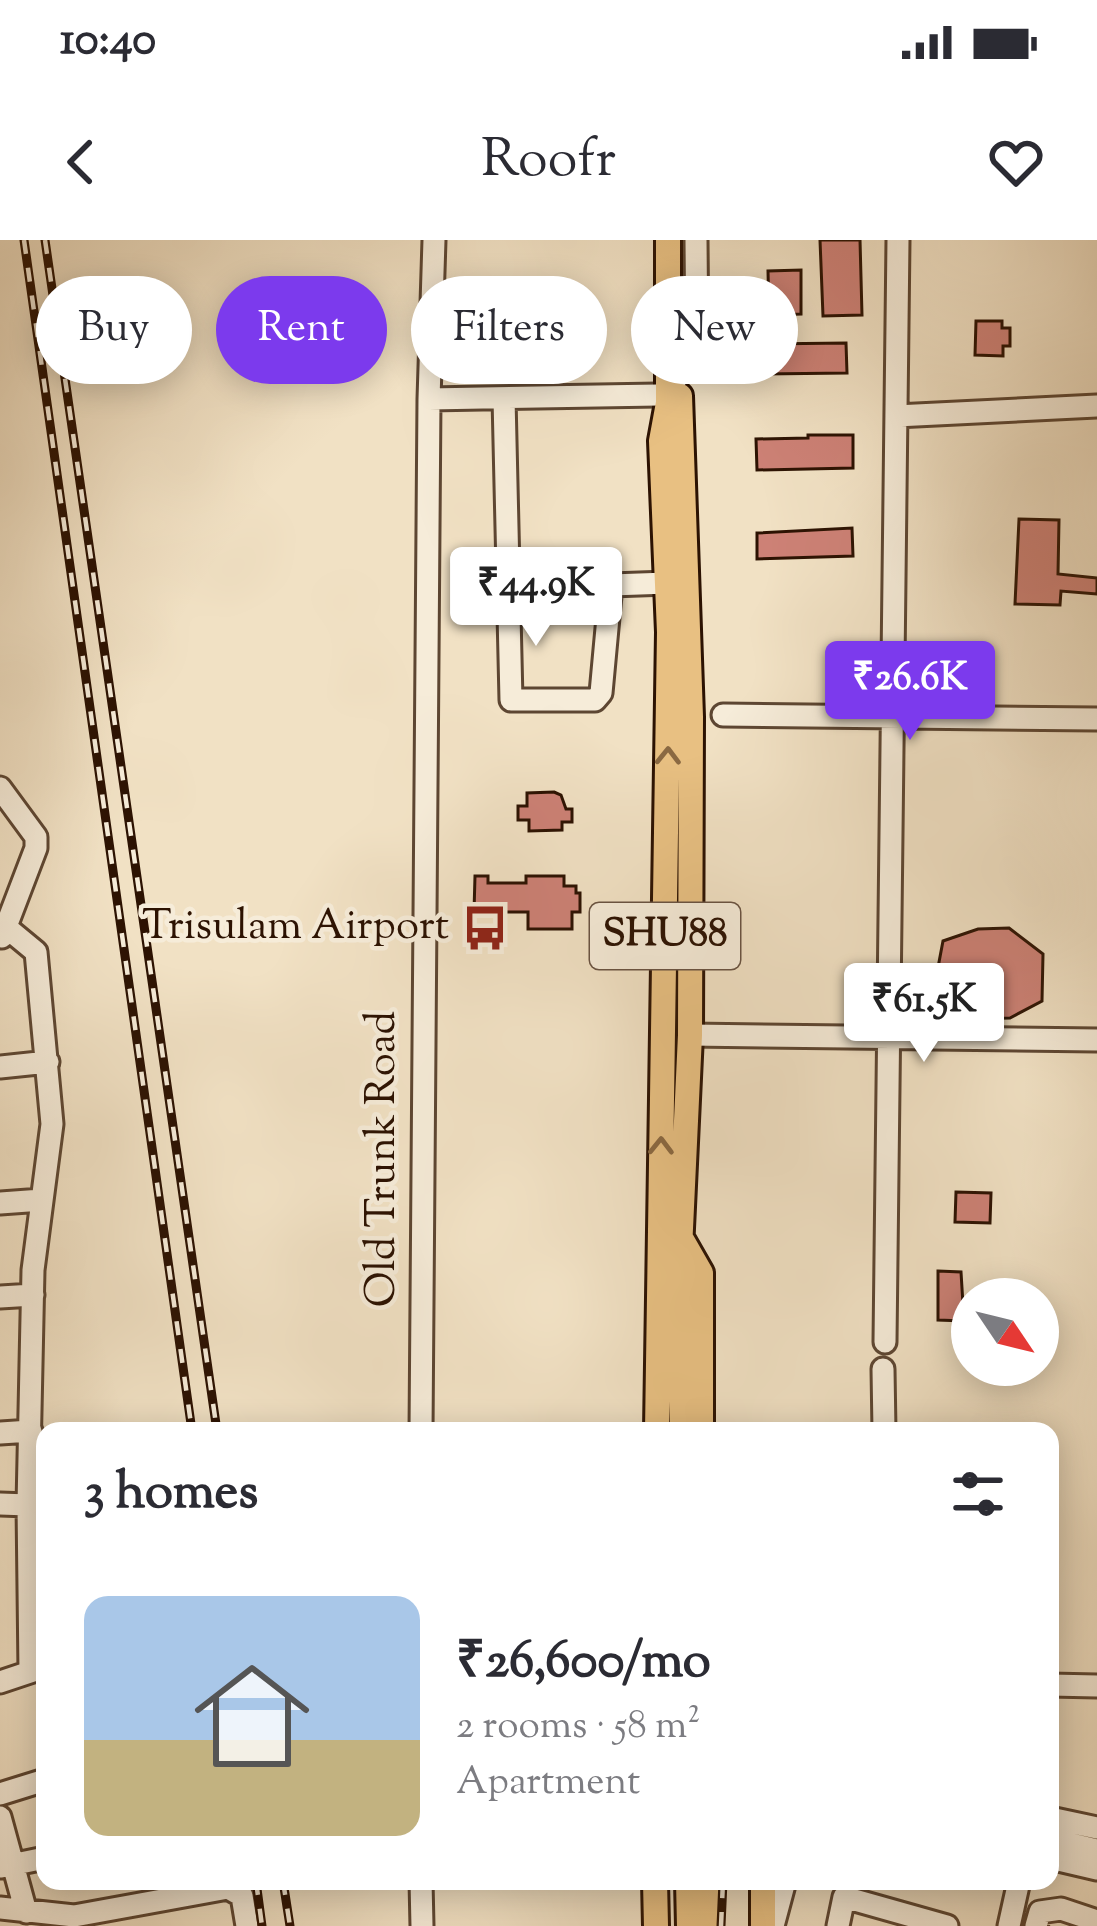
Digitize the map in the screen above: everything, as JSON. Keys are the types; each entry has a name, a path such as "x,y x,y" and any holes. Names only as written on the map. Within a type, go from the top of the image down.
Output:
{"main road":[{"name":"SHU88","path":"668,240 670,276"},
{"name":"SHU88","path":"679,276 681,240"},
{"name":"SHU88","path":"657,1422 668,583 662,441 670,384"},
{"name":"SHU88","path":"679,384 692,717 690,1035 679,1271 682,1422"},
{"path":"680,1236 701,1273 701,1422"},
{"path":"656,1890 656,1926"},
{"path":"688,1890 689,1926"},
{"path":"705,1890 706,1926"},
{"path":"763,1890 763,1926"}],"street":[{"name":"Old Trunk Road","path":"421,1422 434,240"},
{"path":"657,240 662,441"},
{"path":"696,240 696,276"},
{"path":"885,1342 898,240"},
{"path":"430,399 658,395"},
{"path":"504,398 511,700 596,700 601,693 611,585 668,583"},
{"path":"896,416 1097,406"},
{"path":"723,715 1097,719"},
{"path":"0,788 36,837 32,862 7,904 4,934 36,952 52,1124 33,1295 28,1505 36,1651"},
{"path":"690,1035 1097,1040"},
{"path":"0,1067 48,1061"},
{"path":"0,1203 42,1200"},
{"path":"0,1297 33,1295"},
{"path":"883,1369 884,1422"},
{"path":"0,1433 32,1431"},
{"path":"0,1504 28,1505"},
{"path":"0,1682 36,1669"},
{"path":"1059,1685 1097,1686"},
{"path":"0,1794 36,1783"},
{"path":"0,1817 6,1865 26,1912"},
{"path":"1059,1820 1097,1828"},
{"path":"1059,1841 1097,1850"},
{"path":"6,1865 36,1860"},
{"path":"1059,1860 1097,1869"},
{"path":"0,1908 74,1916 164,1890"},
{"path":"240,1890 247,1926"},
{"path":"422,1890 422,1926"},
{"path":"772,1926 782,1890"},
{"path":"1009,1926 1017,1890"},
{"path":"838,1926 844,1898 946,1926"},
{"path":"1036,1926 1040,1912 1061,1909 1097,1921"}],"building":[{"path":"820,240 860,240 862,315 823,316"},
{"path":"801,270 801,314 798,276 768,276 768,271"},
{"path":"976,321 1002,321 1002,328 1010,328 1010,346 1003,346 1003,356 975,355"},
{"path":"846,343 847,373 798,374 798,344"},
{"path":"853,435 853,468 757,470 756,439"},
{"path":"1019,519 1059,520 1058,574 1097,578 1097,594 1061,591 1060,605 1015,604"},
{"path":"852,528 853,556 757,559 757,533"},
{"path":"527,793 561,795 566,809 572,809 572,822 562,822 562,830 529,831 529,820 518,820 518,806 527,806"},
{"path":"475,876 488,876 488,883 526,883 526,876 564,876 564,886 576,886 580,893 580,912 572,912 572,929 528,929 528,912 474,912"},
{"path":"1009,928 1043,954 1042,1001 1010,1018 960,1019 933,994 943,941 978,929"},
{"path":"956,1192 991,1193 990,1223 955,1222"},
{"path":"938,1271 961,1272 961,1278 951,1278 951,1320 938,1320"}],"railway":[{"path":"24,240 191,1422"},
{"path":"45,240 216,1422"},
{"path":"257,1890 262,1926"},
{"path":"284,1890 290,1926"},
{"path":"721,1926 723,1890"}],"place":[{"name":"Trisulam Airport","path":"485,928"}]}
